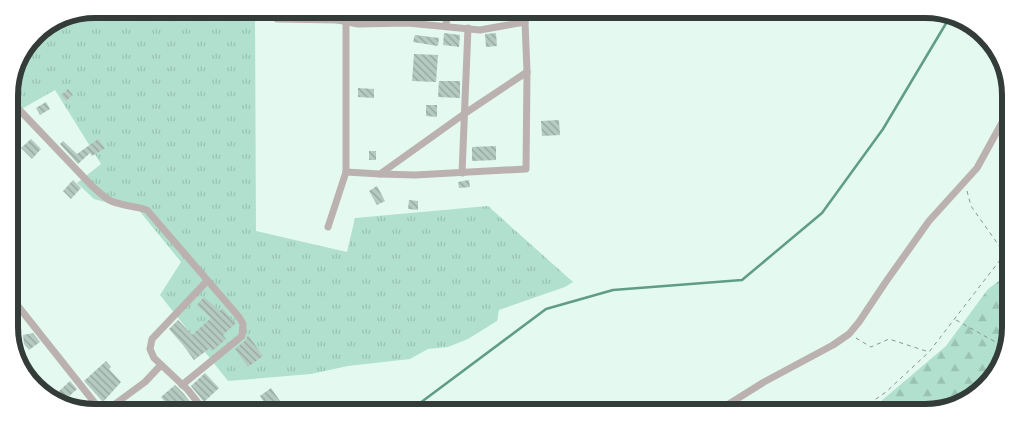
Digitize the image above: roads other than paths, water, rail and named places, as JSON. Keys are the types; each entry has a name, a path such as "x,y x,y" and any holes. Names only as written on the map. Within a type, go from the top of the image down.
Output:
{"street":[{"path":"277,18 338,20 358,24 408,23 480,30 525,22"},
{"path":"446,26 447,18"},
{"path":"346,172 415,175 526,169 527,72 523,18"},
{"path":"328,227 346,172 346,22"},
{"path":"462,173 468,28"},
{"path":"380,174 527,72"},
{"path":"18,108 92,186 110,201 147,210 239,317 243,324 242,336 182,384"},
{"path":"729,404 849,334 929,221 977,168 1002,123"},
{"path":"199,404 182,384 154,358 150,349 152,339 207,281"},
{"path":"18,306 96,404"},
{"path":"116,404 145,382 161,365"}],"waterway":[{"path":"419,404 546,309 613,290 742,280 822,213 883,129 947,21"}]}
